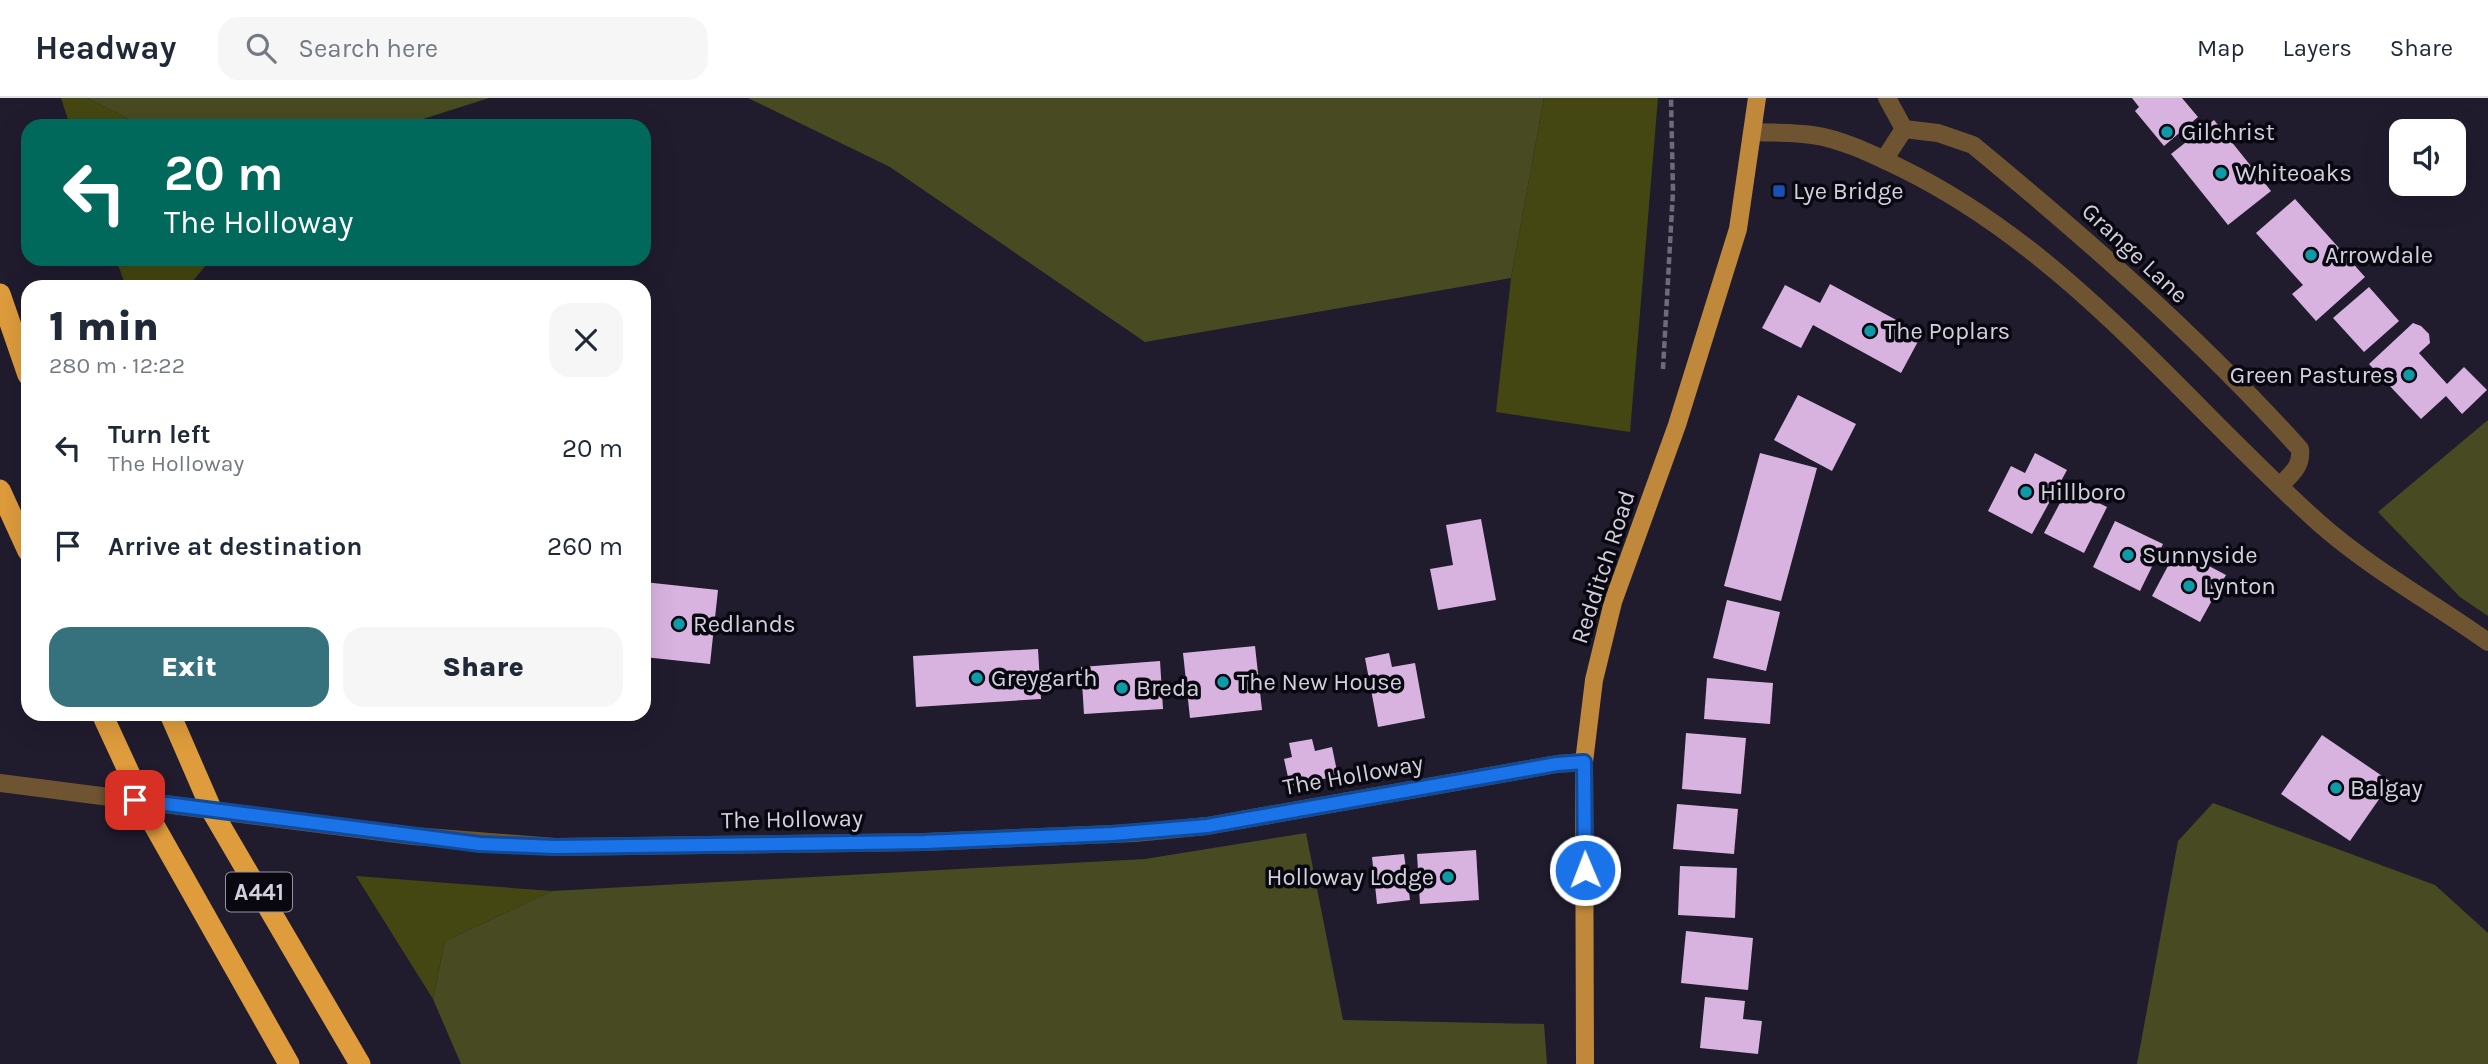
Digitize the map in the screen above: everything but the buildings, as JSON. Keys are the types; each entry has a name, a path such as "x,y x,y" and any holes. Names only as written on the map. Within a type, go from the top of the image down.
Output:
{"highway":[{"path":"0,294 21,355"},
{"path":"0,490 21,536"},
{"name":"A441","path":"105,721 150,818 289,1064"},
{"name":"A441","path":"173,721 213,813 359,1064"}],"main road":[{"name":"Redditch Road","path":"1585,1064 1584,762 1594,680 1613,602 1673,437 1738,229 1757,98"}],"street":[{"path":"1884,160 1904,130 1887,98"},
{"name":"Grange Lane","path":"1904,130 1938,133 1973,145 2069,224 2243,386 2300,449 2301,459 2297,469 2280,486"},
{"path":"1754,132 1814,135 1884,160 1932,183 2032,250 2096,304 2280,486 2358,555 2488,642"},
{"name":"The Holloway","path":"0,783 480,844 555,847 1022,839 1207,826 1557,764 1584,762"}],"path":[{"path":"1662,379 1674,191 1671,98"}],"green space":[{"path":"87,98 489,98 423,119 129,119"},
{"path":"748,98 1544,98 1511,278 1145,342 890,167"},
{"path":"2488,420 2488,616 2460,597 2378,512"},
{"path":"2213,803 2435,885 2488,933 2488,1064 2137,1064 2178,841"},
{"path":"1306,833 1343,1020 1544,1024 1547,1064 461,1064 433,999 445,941 552,891 1145,859"}],"shaded area":[{"path":"61,98 87,98 129,119 68,119"},
{"path":"1544,98 1658,98 1630,432 1496,412 1511,278"},
{"path":"118,266 205,266 194,280 124,280"},
{"path":"356,876 552,891 445,941 433,999"}],"place":[{"name":"Gilchrist","path":"2167,132"},
{"name":"Whiteoaks","path":"2221,173"},
{"name":"Lye Bridge","path":"1779,191"},
{"name":"Arrowdale","path":"2311,255"},
{"name":"The Poplars","path":"1870,331"},
{"name":"Green Pastures","path":"2409,375"},
{"name":"Hillboro","path":"2026,492"},
{"name":"Sunnyside","path":"2128,555"},
{"name":"Lynton","path":"2189,586"},
{"name":"Redlands","path":"679,624"},
{"name":"Greygarth","path":"977,678"},
{"name":"The New House","path":"1223,682"},
{"name":"Breda","path":"1122,688"},
{"name":"Balgay","path":"2336,788"},
{"name":"Holloway Lodge","path":"1448,877"}],"route":[{"path":"135,800 480,844 555,847 925,842 1112,834 1207,826 1557,764 1584,762 1585,870"}]}
